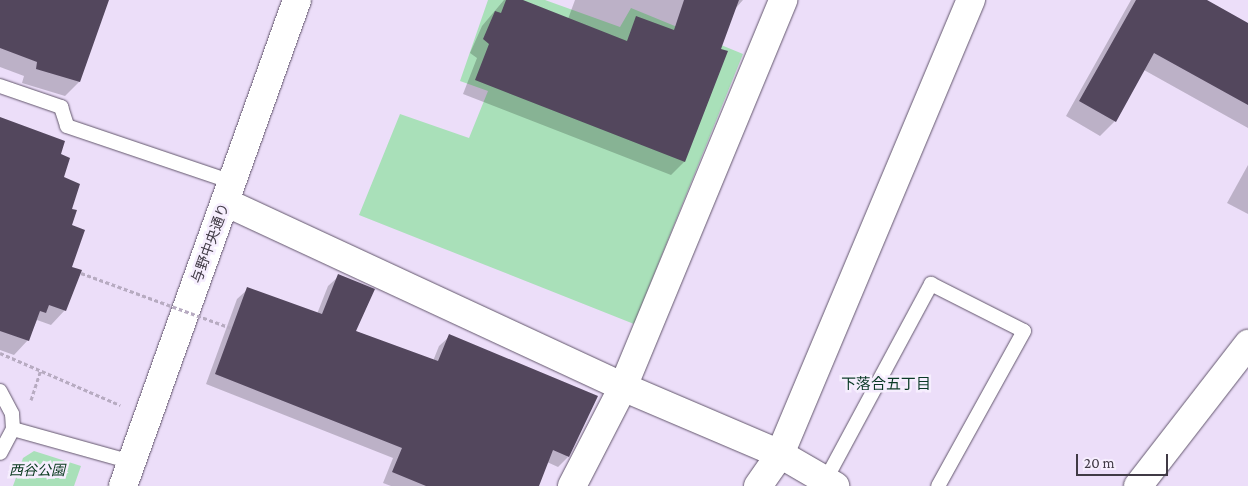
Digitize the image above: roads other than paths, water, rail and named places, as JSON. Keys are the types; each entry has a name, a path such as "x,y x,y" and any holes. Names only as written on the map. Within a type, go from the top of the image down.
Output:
{"street":[{"name":"与野中央通り","path":"127,474 297,0"},
{"path":"572,486 623,387 783,0"},
{"path":"758,486 780,454 972,0"},
{"path":"228,192 623,387 780,454 830,483"},
{"path":"1138,486 1248,344"}],"lane":[{"path":"0,86 62,107 67,126 228,192"},
{"path":"830,483 931,284 1024,331 938,486"},
{"path":"0,391 12,414 12,429 0,453"},
{"path":"12,429 127,474"}],"district":[{"name":"下落合五丁目","path":"886,385"}],"park label":[{"name":"西谷公園","path":"37,470"}]}
